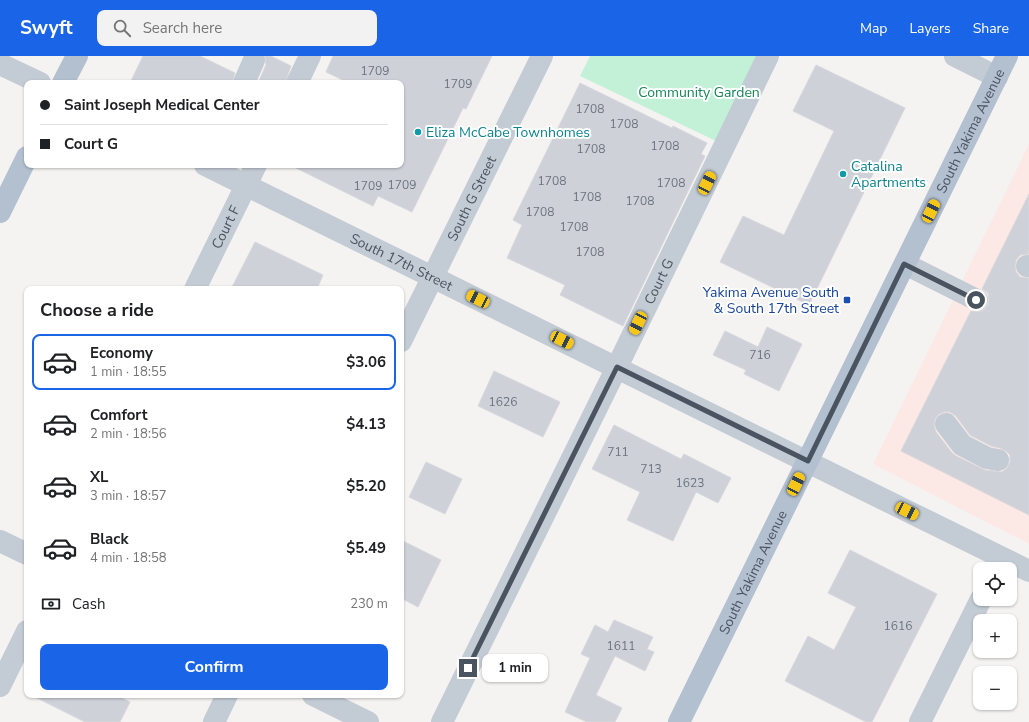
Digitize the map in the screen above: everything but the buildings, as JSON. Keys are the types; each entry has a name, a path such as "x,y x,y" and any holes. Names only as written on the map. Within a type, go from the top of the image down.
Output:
{"main road":[{"path":"65,80 77,56"},
{"name":"South Yakima Avenue","path":"679,722 1007,56"},
{"path":"0,212 24,163"}],"street":[{"path":"298,80 310,56"},
{"name":"South G Street","path":"404,335 542,56"},
{"name":"Court G","path":"442,722 768,56"},
{"path":"955,56 997,77"},
{"path":"245,80 254,60"},
{"path":"0,64 34,80"},
{"name":"South 17th Street","path":"211,168 808,461 996,562"},
{"name":"Court F","path":"196,286 254,168"},
{"path":"904,264 976,300"},
{"path":"946,424 962,445 980,456 998,460"},
{"path":"0,541 24,553"},
{"name":"South 17th Street","path":"1017,567 1029,570"},
{"path":"920,722 978,606"},
{"path":"0,686 24,637"},
{"path":"214,722 226,698"},
{"path":"319,698 368,722"}],"shaded area":[{"path":"1029,144 1029,544 873,464"}],"green space":[{"name":"Community Garden","path":"590,56 758,56 716,141 580,76"}],"place":[{"name":"Eliza McCabe Townhomes","path":"418,132"},
{"name":"Catalina Apartments","path":"843,174"},
{"name":"Yakima Avenue South & South 17th Street","path":"847,300"}],"route":[{"path":"468,668 617,367 808,461 904,264 976,300"}]}
